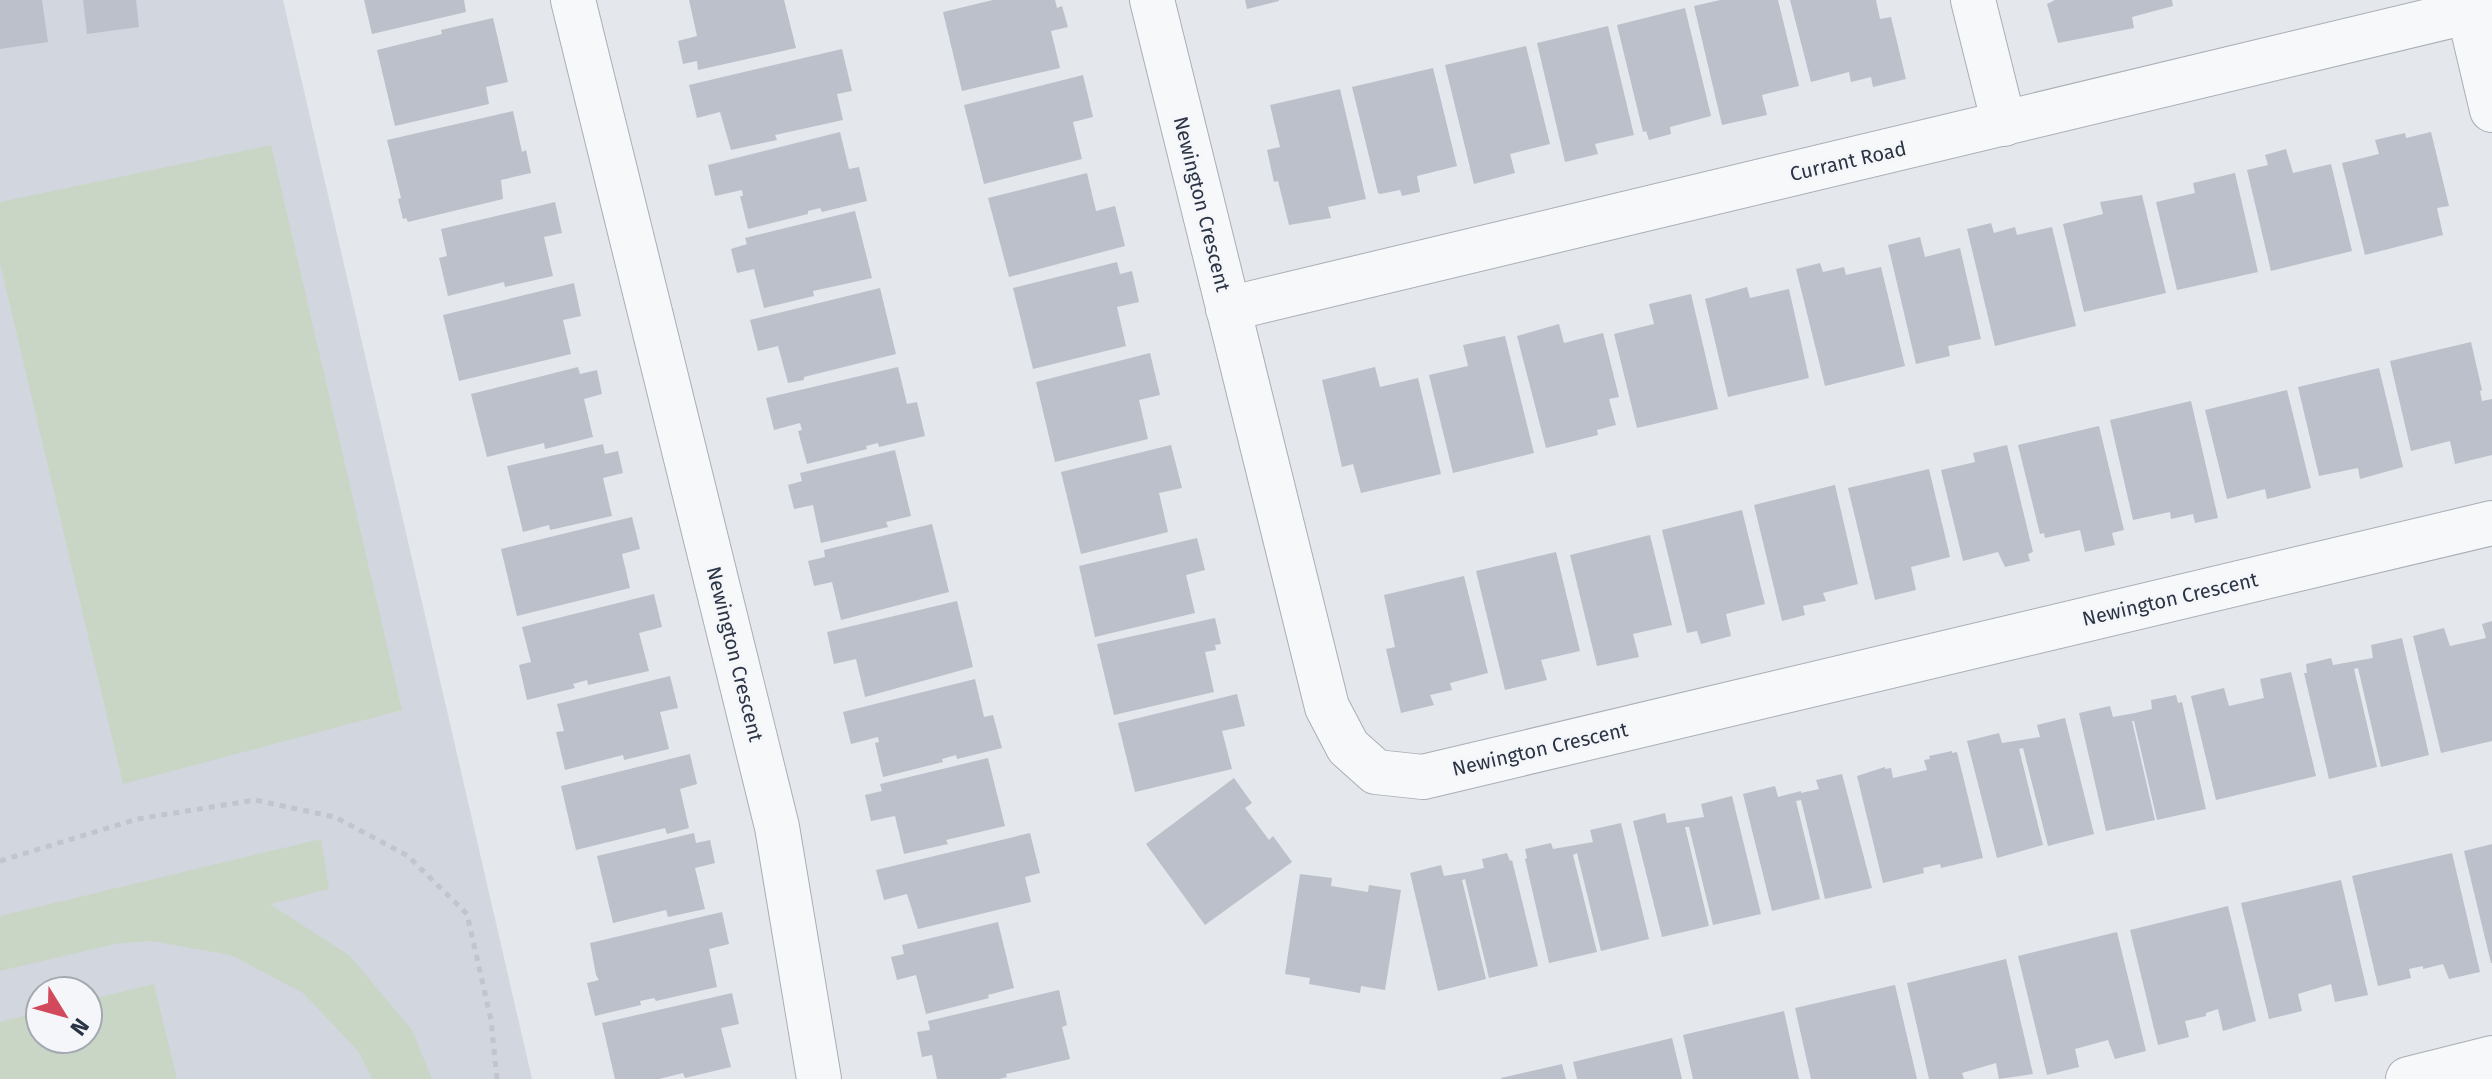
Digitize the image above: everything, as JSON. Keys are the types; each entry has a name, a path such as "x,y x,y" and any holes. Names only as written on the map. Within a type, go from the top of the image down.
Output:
{"street":[{"name":"Newington Crescent","path":"573,0 777,827 819,1079"},
{"name":"Newington Crescent","path":"1152,0 1327,707 1348,747 1376,772 1423,777 2492,523"},
{"path":"1973,0 2004,124"},
{"name":"Currant Road","path":"1228,309 2004,124 2476,6"},
{"path":"2476,6 2492,110"},
{"path":"2408,1079 2492,1058"}],"path":[{"path":"0,861 137,819 255,800 335,817 408,856 467,914 491,1020 497,1079"}],"shaded area":[{"path":"0,0 283,0 532,1079 0,1079"}],"green space":[{"path":"271,145 402,710 123,784 0,263 0,202"},
{"path":"321,839 329,889 270,904 350,956 412,1030 432,1079 372,1079 359,1052 303,993 231,955 151,941 115,944 0,971 0,916"},
{"path":"154,984 177,1079 0,1079 0,1022 24,1016 24,1055 104,1055 104,996"}],"building":[{"path":"0,0 42,0 48,42 0,49"},
{"path":"83,0 136,0 139,27 87,34"},
{"path":"364,0 464,0 466,12 372,34"},
{"path":"689,0 784,0 796,48 698,70 697,61 683,64 678,41 697,36"},
{"path":"993,0 1055,0 1057,8 1062,6 1068,27 1051,31 1060,68 962,91 943,12"},
{"path":"1245,0 1279,0 1279,1 1247,9"},
{"path":"1720,0 1778,0 1799,86 1762,95 1767,115 1722,125 1694,6"},
{"path":"1790,0 1876,0 1880,19 1891,17 1906,79 1873,87 1871,77 1851,82 1849,72 1811,82"},
{"path":"2055,0 2172,0 2173,6 2132,17 2134,28 2058,43 2047,4"},
{"path":"1685,8 1711,116 1670,127 1671,134 1649,140 1646,131 1643,132 1617,25"},
{"path":"493,18 508,82 486,87 489,104 395,126 377,50"},
{"path":"1608,26 1634,135 1595,144 1598,154 1565,162 1537,43"},
{"path":"1526,46 1550,144 1510,154 1515,173 1474,184 1445,65"},
{"path":"842,49 852,91 837,94 843,120 775,135 777,140 731,150 720,112 697,118 689,85"},
{"path":"1433,68 1457,166 1417,176 1420,192 1402,196 1400,190 1380,194 1352,87"},
{"path":"1083,75 1093,117 1073,122 1082,159 984,184 964,105"},
{"path":"1340,89 1366,199 1328,207 1331,218 1289,225 1267,150 1280,147 1270,105"},
{"path":"513,111 522,152 526,150 531,173 501,180 503,199 408,222 406,218 403,219 387,140"},
{"path":"840,132 849,169 859,167 867,201 822,212 820,208 748,229 740,196 743,196 742,190 715,196 708,165"},
{"path":"2431,132 2449,206 2437,208 2443,235 2365,255 2342,163 2379,154 2375,140 2405,133 2406,138"},
{"path":"2286,149 2293,173 2331,164 2352,251 2271,271 2247,170 2268,165 2265,155"},
{"path":"1087,173 1096,211 1115,206 1125,246 1009,277 988,198"},
{"path":"2235,173 2258,272 2177,290 2156,202 2195,193 2193,183"},
{"path":"2142,195 2166,293 2084,312 2063,224 2103,214 2100,202"},
{"path":"555,202 562,233 544,237 553,276 505,287 504,282 448,296 439,258 447,256 441,229"},
{"path":"855,211 872,278 813,291 814,296 764,308 754,269 737,273 731,249 747,244 745,238"},
{"path":"1991,223 1994,233 2015,227 2017,235 2052,227 2076,326 1995,346 1967,229"},
{"path":"1920,237 1925,257 1960,248 1981,339 1948,346 1950,356 1916,364 1888,245"},
{"path":"1117,262 1120,274 1132,271 1139,302 1117,307 1126,346 1033,369 1013,288"},
{"path":"1820,263 1823,272 1844,267 1846,275 1881,267 1905,366 1825,386 1796,269"},
{"path":"574,283 581,316 563,320 571,354 459,381 443,315"},
{"path":"1747,287 1750,298 1789,289 1809,378 1728,397 1705,299"},
{"path":"880,288 896,354 788,383 778,346 758,351 750,320"},
{"path":"1691,294 1718,409 1637,428 1614,334 1654,324 1649,304"},
{"path":"1559,324 1564,343 1603,333 1619,397 1609,399 1616,425 1597,430 1598,435 1546,448 1517,336"},
{"path":"1505,336 1534,453 1453,473 1429,375 1468,366 1463,345"},
{"path":"2471,342 2482,401 2492,399 2492,455 2455,464 2450,441 2411,451 2390,361"},
{"path":"1150,353 1160,395 1139,400 1148,439 1055,462 1036,382"},
{"path":"578,367 580,374 597,370 602,394 584,399 593,437 545,449 544,443 487,457 471,394"},
{"path":"898,367 907,404 917,402 925,436 879,447 878,443 866,446 867,449 807,464 798,431 802,430 800,423 774,430 766,398"},
{"path":"1375,367 1380,387 1418,378 1441,474 1361,493 1353,464 1342,467 1322,380"},
{"path":"2379,368 2403,467 2360,479 2358,468 2319,476 2298,387"},
{"path":"2287,390 2311,488 2267,499 2265,489 2227,499 2205,410"},
{"path":"2191,401 2218,518 2195,523 2193,514 2171,519 2170,512 2133,520 2110,420"},
{"path":"2099,426 2124,530 2112,533 2115,545 2085,552 2080,530 2045,538 2044,533 2040,534 2018,445"},
{"path":"603,444 605,454 618,451 623,473 603,478 612,516 550,530 549,525 523,532 507,466"},
{"path":"1171,445 1182,488 1159,493 1168,532 1081,554 1061,472"},
{"path":"2007,445 2033,552 2028,554 2030,561 2005,567 1998,552 1963,561 1941,470 1975,462 1973,453"},
{"path":"895,450 911,516 886,522 888,527 821,543 813,505 794,509 788,485 802,481 800,473"},
{"path":"1929,469 1950,557 1911,567 1916,590 1875,600 1848,488"},
{"path":"1835,485 1858,584 1823,593 1826,601 1803,606 1805,615 1782,621 1754,505"},
{"path":"1742,510 1765,604 1726,614 1731,636 1701,644 1697,631 1687,633 1662,530"},
{"path":"632,517 640,549 622,554 630,588 517,616 501,549"},
{"path":"932,524 949,592 841,620 832,582 814,586 808,561 825,557 824,550"},
{"path":"1650,535 1672,625 1633,634 1639,657 1597,666 1570,555"},
{"path":"1197,538 1205,570 1186,575 1195,613 1095,637 1079,566"},
{"path":"1556,552 1580,651 1541,660 1547,680 1505,690 1476,571"},
{"path":"1464,576 1488,673 1450,683 1452,690 1430,695 1434,705 1401,713 1386,649 1395,647 1384,595"},
{"path":"654,594 662,627 639,633 649,671 588,685 587,680 573,684 575,688 527,700 519,665 531,662 522,627"},
{"path":"957,601 973,667 865,697 856,659 834,664 827,632"},
{"path":"1215,618 1221,644 1215,645 1216,650 1205,652 1214,692 1114,715 1097,644"},
{"path":"2492,621 2492,741 2441,753 2413,636 2444,628 2450,646 2486,638 2482,624"},
{"path":"2402,638 2429,755 2381,767 2358,668 2354,669 2377,767 2329,779 2304,673 2307,673 2306,664 2331,658 2333,665 2373,658 2371,645"},
{"path":"2291,672 2316,776 2216,800 2191,696 2224,688 2229,706 2264,698 2260,679"},
{"path":"670,676 678,708 660,712 669,749 624,760 623,755 565,770 556,732 564,731 557,704"},
{"path":"975,679 984,717 993,715 1002,748 957,759 956,755 942,759 943,762 883,777 875,743 879,742 878,737 851,744 843,712"},
{"path":"1237,694 1245,726 1222,731 1232,769 1135,792 1118,723"},
{"path":"2176,695 2178,703 2182,702 2206,809 2157,820 2132,721 2155,820 2106,831 2079,713 2110,706 2113,717 2135,713 2152,709 2151,700"},
{"path":"2065,718 2094,834 2048,846 2023,748 2019,749 2043,845 1997,858 1967,741 1999,733 2002,743 2040,737 2037,725"},
{"path":"1957,752 1983,858 1941,868 1940,864 1923,868 1924,873 1883,883 1857,776 1885,767 1891,768 1893,778 1927,770 1924,760 1930,759 1929,756"},
{"path":"690,754 697,784 680,789 689,828 667,834 665,828 576,850 561,786"},
{"path":"988,758 1005,826 904,854 895,816 871,821 865,795 882,791 880,784"},
{"path":"1842,774 1872,888 1825,899 1801,800 1796,801 1820,899 1772,911 1743,794 1775,786 1778,797 1801,793 1819,789 1816,780"},
{"path":"1234,778 1252,803 1245,808 1269,840 1273,836 1292,862 1205,925 1146,844"},
{"path":"1732,796 1761,914 1713,925 1689,827 1685,827 1709,926 1662,937 1633,821 1665,813 1667,823 1704,817 1701,804"},
{"path":"1621,823 1649,939 1601,951 1577,853 1573,855 1597,952 1549,963 1525,849 1551,843 1553,849 1593,842 1590,830"},
{"path":"694,833 696,843 710,840 715,863 695,868 705,909 668,917 666,910 613,923 597,856"},
{"path":"1030,833 1040,873 1025,877 1031,902 918,929 907,894 884,900 876,870"},
{"path":"2492,844 2492,963 2491,963 2464,851"},
{"path":"1507,853 1512,860 1538,966 1489,978 1465,879 1462,880 1486,979 1438,991 1410,873 1441,865 1444,876 1467,872 1484,868 1482,859"},
{"path":"2452,853 2480,972 2449,979 2443,964 2423,969 2423,966 2409,969 2411,978 2378,986 2352,876"},
{"path":"1300,874 1332,878 1331,886 1368,892 1369,885 1401,890 1385,990 1361,986 1360,993 1309,984 1310,978 1285,974"},
{"path":"2341,880 2368,995 2335,1002 2331,984 2298,994 2302,1011 2269,1019 2241,903"},
{"path":"2228,906 2256,1021 2223,1031 2218,1009 2206,1013 2206,1016 2185,1021 2189,1037 2158,1045 2130,930"},
{"path":"722,912 729,944 709,949 717,987 656,1001 654,998 640,1001 641,1005 595,1016 587,983 599,980 590,943"},
{"path":"998,922 1014,988 988,995 989,998 926,1014 916,975 897,980 891,957 904,954 902,945"},
{"path":"2117,932 2146,1051 2115,1059 2108,1040 2075,1049 2079,1067 2047,1075 2018,956"},
{"path":"2006,959 2033,1074 1999,1079 1996,1063 1962,1073 1964,1079 1929,1079 1907,983"},
{"path":"1895,985 1917,1079 1811,1079 1795,1008"},
{"path":"1059,990 1067,1025 1062,1027 1070,1059 1006,1074 1007,1077 999,1079 937,1079 932,1055 922,1057 917,1032 930,1030 928,1021"},
{"path":"732,993 739,1024 721,1028 731,1067 685,1078 683,1073 659,1079 615,1079 602,1023"},
{"path":"1784,1011 1799,1079 1693,1079 1683,1035"},
{"path":"1672,1038 1682,1079 1577,1079 1573,1062"},
{"path":"1562,1064 1566,1079 1501,1079 1501,1078"}]}
